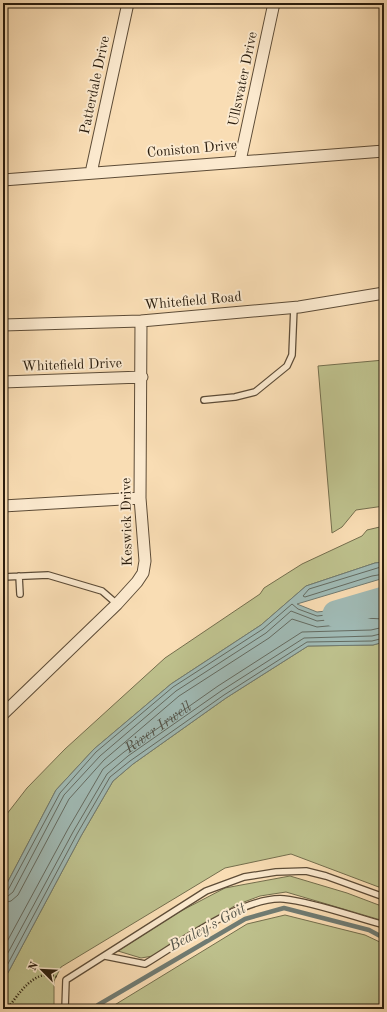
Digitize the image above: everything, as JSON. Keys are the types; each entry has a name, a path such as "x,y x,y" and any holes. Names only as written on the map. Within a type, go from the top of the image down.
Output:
{"street":[{"name":"Patterdale Drive","path":"91,173 128,3"},
{"name":"Ullswater Drive","path":"240,161 274,3"},
{"name":"Coniston Drive","path":"3,180 384,151"},
{"name":"Whitefield Road","path":"3,326 142,320 294,307 384,293"},
{"name":"Keswick Drive","path":"3,714 117,604 143,573 145,560 140,498 142,320"},
{"name":"Whitefield Drive","path":"3,382 142,377"},
{"path":"3,506 140,498"}],"lane":[{"path":"204,400 235,397 254,392 287,366 292,355 294,307"},
{"path":"3,577 48,575 102,591 117,604"},
{"path":"19,576 20,594"},
{"path":"65,1006 66,980 206,891 230,881 257,874 290,870 306,871 326,876 384,897"},
{"path":"105,956 145,964 239,908 264,900 284,899 384,926"}],"path":[{"path":"7,1009 30,981 39,975 51,974 66,980"}],"green space":[{"path":"384,360 384,506 356,510 342,527 332,533 318,366"},
{"path":"384,526 384,562 375,563 306,586 261,625 171,684 94,749 56,790 3,891 3,819 27,788 65,749 165,658 260,594 264,588 302,564 362,536 367,530"},
{"path":"384,642 384,889 291,854 225,868 61,967 54,981 54,1009 3,1009 3,982 81,836 113,781 133,764 226,698 308,646 373,645"},
{"path":"290,876 347,893 384,907 384,921 286,892 260,896 236,905 153,956 141,958 118,951 179,912 225,888"},
{"path":"285,915 365,935 384,944 384,1009 108,1009 247,924"}],"water":[{"path":"384,562 384,578 297,604 317,612 335,610 361,603 384,604 384,642 373,645 308,646 226,698 133,764 113,781 81,836 3,982 3,891 56,790 94,749 171,684 261,625 306,586 375,563"}],"waterway":[{"name":"River Irwell","path":"336,614 384,600"},
{"name":"Bealey's Goit","path":"98,1005 245,919 284,908 369,930 384,938"}]}
